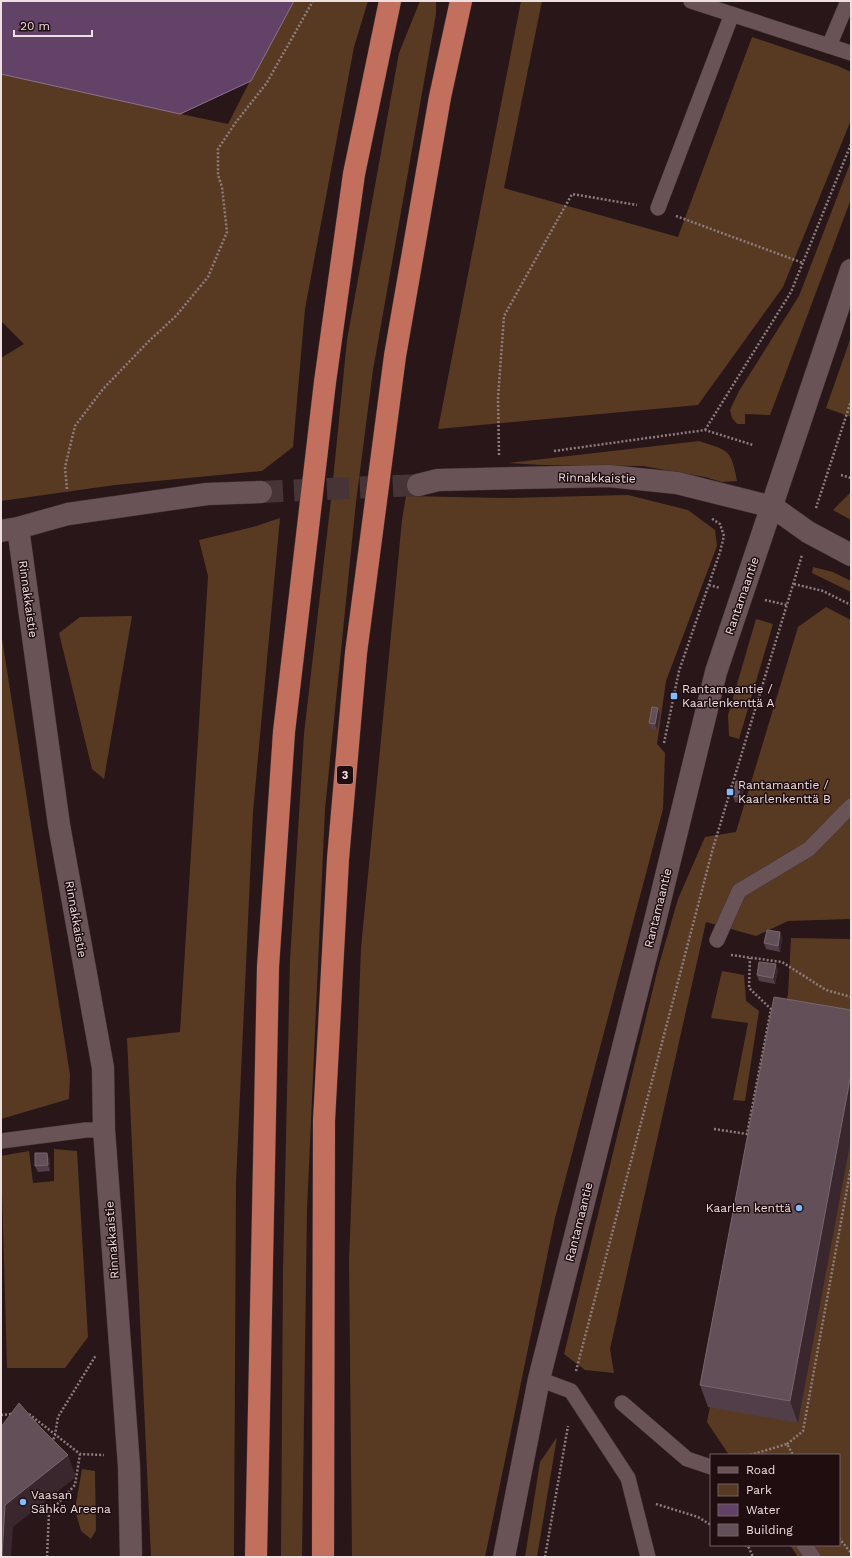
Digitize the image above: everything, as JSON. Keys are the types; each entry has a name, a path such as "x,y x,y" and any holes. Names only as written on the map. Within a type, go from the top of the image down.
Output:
{"highway":[{"path":"256,1557 268,967 284,732 325,382 354,174 390,1"},
{"name":"3","path":"323,1557 324,1121 338,859 356,653 395,356 440,97 461,1"}],"street":[{"name":"Rantamaantie","path":"504,1557 539,1379 655,921 716,672 851,270"},
{"name":"Rinnakkaistie","path":"418,485 438,480 609,476 677,483 772,507"},
{"name":"Rinnakkaistie","path":"131,1557 129,1466 104,1130 103,1068 10,529 68,514 207,494 260,492"},
{"path":"772,507 808,532 851,555"}],"lane":[{"path":"691,1 851,53"},
{"path":"829,46 848,1"},
{"path":"658,208 732,14"},
{"path":"717,940 739,892 809,849 851,806"},
{"path":"1,1141 86,1130 104,1130"},
{"path":"539,1379 571,1391 628,1478 648,1557"},
{"path":"622,1403 687,1459 710,1467"},
{"path":"805,1546 813,1557"}],"path":[{"path":"68,514 65,467 75,426 103,389 150,340 176,316 208,277 227,232 222,187 218,175 218,149 236,122 266,84 313,1"},
{"path":"705,430 791,292 851,144"},
{"path":"499,458 498,398 504,316 572,194 658,208 685,220 803,263"},
{"path":"545,1557 568,1427 571,1391 713,848 794,584 808,532 851,401"},
{"path":"549,452 705,430 754,445"},
{"path":"841,476 851,478"},
{"path":"664,743 679,671 720,552 724,536 720,524 707,515"},
{"path":"794,584 823,591 851,606"},
{"path":"729,955 782,962 826,990 851,997"},
{"path":"714,1129 747,1134 771,1009 750,988 750,958"},
{"path":"753,1454 787,1444 803,1431 851,1167"},
{"path":"51,1445 55,1435 58,1417 100,1350 100,1357"},
{"path":"1,1415 15,1414"},
{"path":"22,1414 29,1414 80,1454 105,1456 105,1448"},
{"path":"787,1444 792,1454"},
{"path":"47,1557 49,1513 75,1485 80,1454"},
{"path":"632,1496 698,1517 710,1524"},
{"path":"840,1539 851,1553"},
{"path":"748,1546 752,1557"}],"green space":[{"path":"1,1 368,1 354,47 305,309 293,447 262,471 115,485 1,501 1,358 24,344 1,321","holes":["250,81 228,124 181,114"]},
{"path":"420,1 436,1 436,14 373,370 356,502 325,809 307,1210 302,1557 281,1557 283,1271 290,960 304,734 331,500 347,340 399,53"},
{"path":"521,1 542,1 504,188 678,237 752,37 838,66 851,72 851,120 783,287 698,405 438,429"},
{"path":"851,161 851,199 770,415 745,414 745,424 737,424 732,418 730,410 739,391 799,296"},
{"path":"851,337 851,417 826,408"},
{"path":"699,441 727,452 733,462 737,481 722,482 705,477 643,466 542,465 508,463"},
{"path":"851,492 851,520 833,510"},
{"path":"628,495 688,510 715,530 717,546 666,681 657,744 665,753 663,809 555,1218 485,1557 352,1557 349,1261 361,948 402,520 406,496 503,498"},
{"path":"280,518 253,812 236,1182 234,1557 151,1557 127,1038 180,1032 208,576 199,540 253,527"},
{"path":"813,567 833,572 851,581 851,592 812,573"},
{"path":"826,607 851,620 851,919 788,921 756,936 706,922 610,1349 614,1373 585,1370 564,1354 658,968 678,899 705,837 736,832 798,627"},
{"path":"132,616 104,779 92,769 59,633 80,617"},
{"path":"756,619 773,624 739,739 729,736 728,715"},
{"path":"1,632 70,1075 69,1099 1,1119"},
{"name":"Kaarlen kenttä","path":"791,938 851,939 851,1557 798,1557 791,1546 840,1546 840,1454 728,1454 707,1422 788,994"},
{"path":"722,971 744,975 746,1001 759,1011 745,1101 733,1100 748,1023 711,1018"},
{"path":"54,1149 77,1151 88,1337 65,1368 7,1368 1,1156 29,1151 33,1183 54,1181"},
{"path":"557,1437 537,1557 525,1557 540,1462"},
{"path":"82,1469 95,1471 96,1530 91,1539 81,1531 75,1509"}],"water":[{"path":"1,1 294,1 251,81 180,114 1,74"}],"building":[{"path":"652,707 658,708 655,724 649,723"},
{"path":"736,781 741,782 738,797 733,796"},
{"path":"767,930 780,932 778,946 764,943"},
{"path":"759,962 776,964 773,978 757,975"},
{"path":"774,997 851,1010 851,1074 790,1401 700,1385"},
{"path":"35,1153 47,1153 48,1165 35,1166"},
{"path":"19,1403 68,1455 5,1505 1,1557 1,1427"}],"tunnel":[{"path":"261,492 418,485"}],"place":[{"name":"Rantamaantie / Kaarlenkenttä A","path":"674,696"},
{"name":"Rantamaantie / Kaarlenkenttä B","path":"730,792"},
{"name":"Kaarlen kenttä","path":"799,1208"},
{"name":"Vaasan Sähkö Areena","path":"23,1502"}]}
